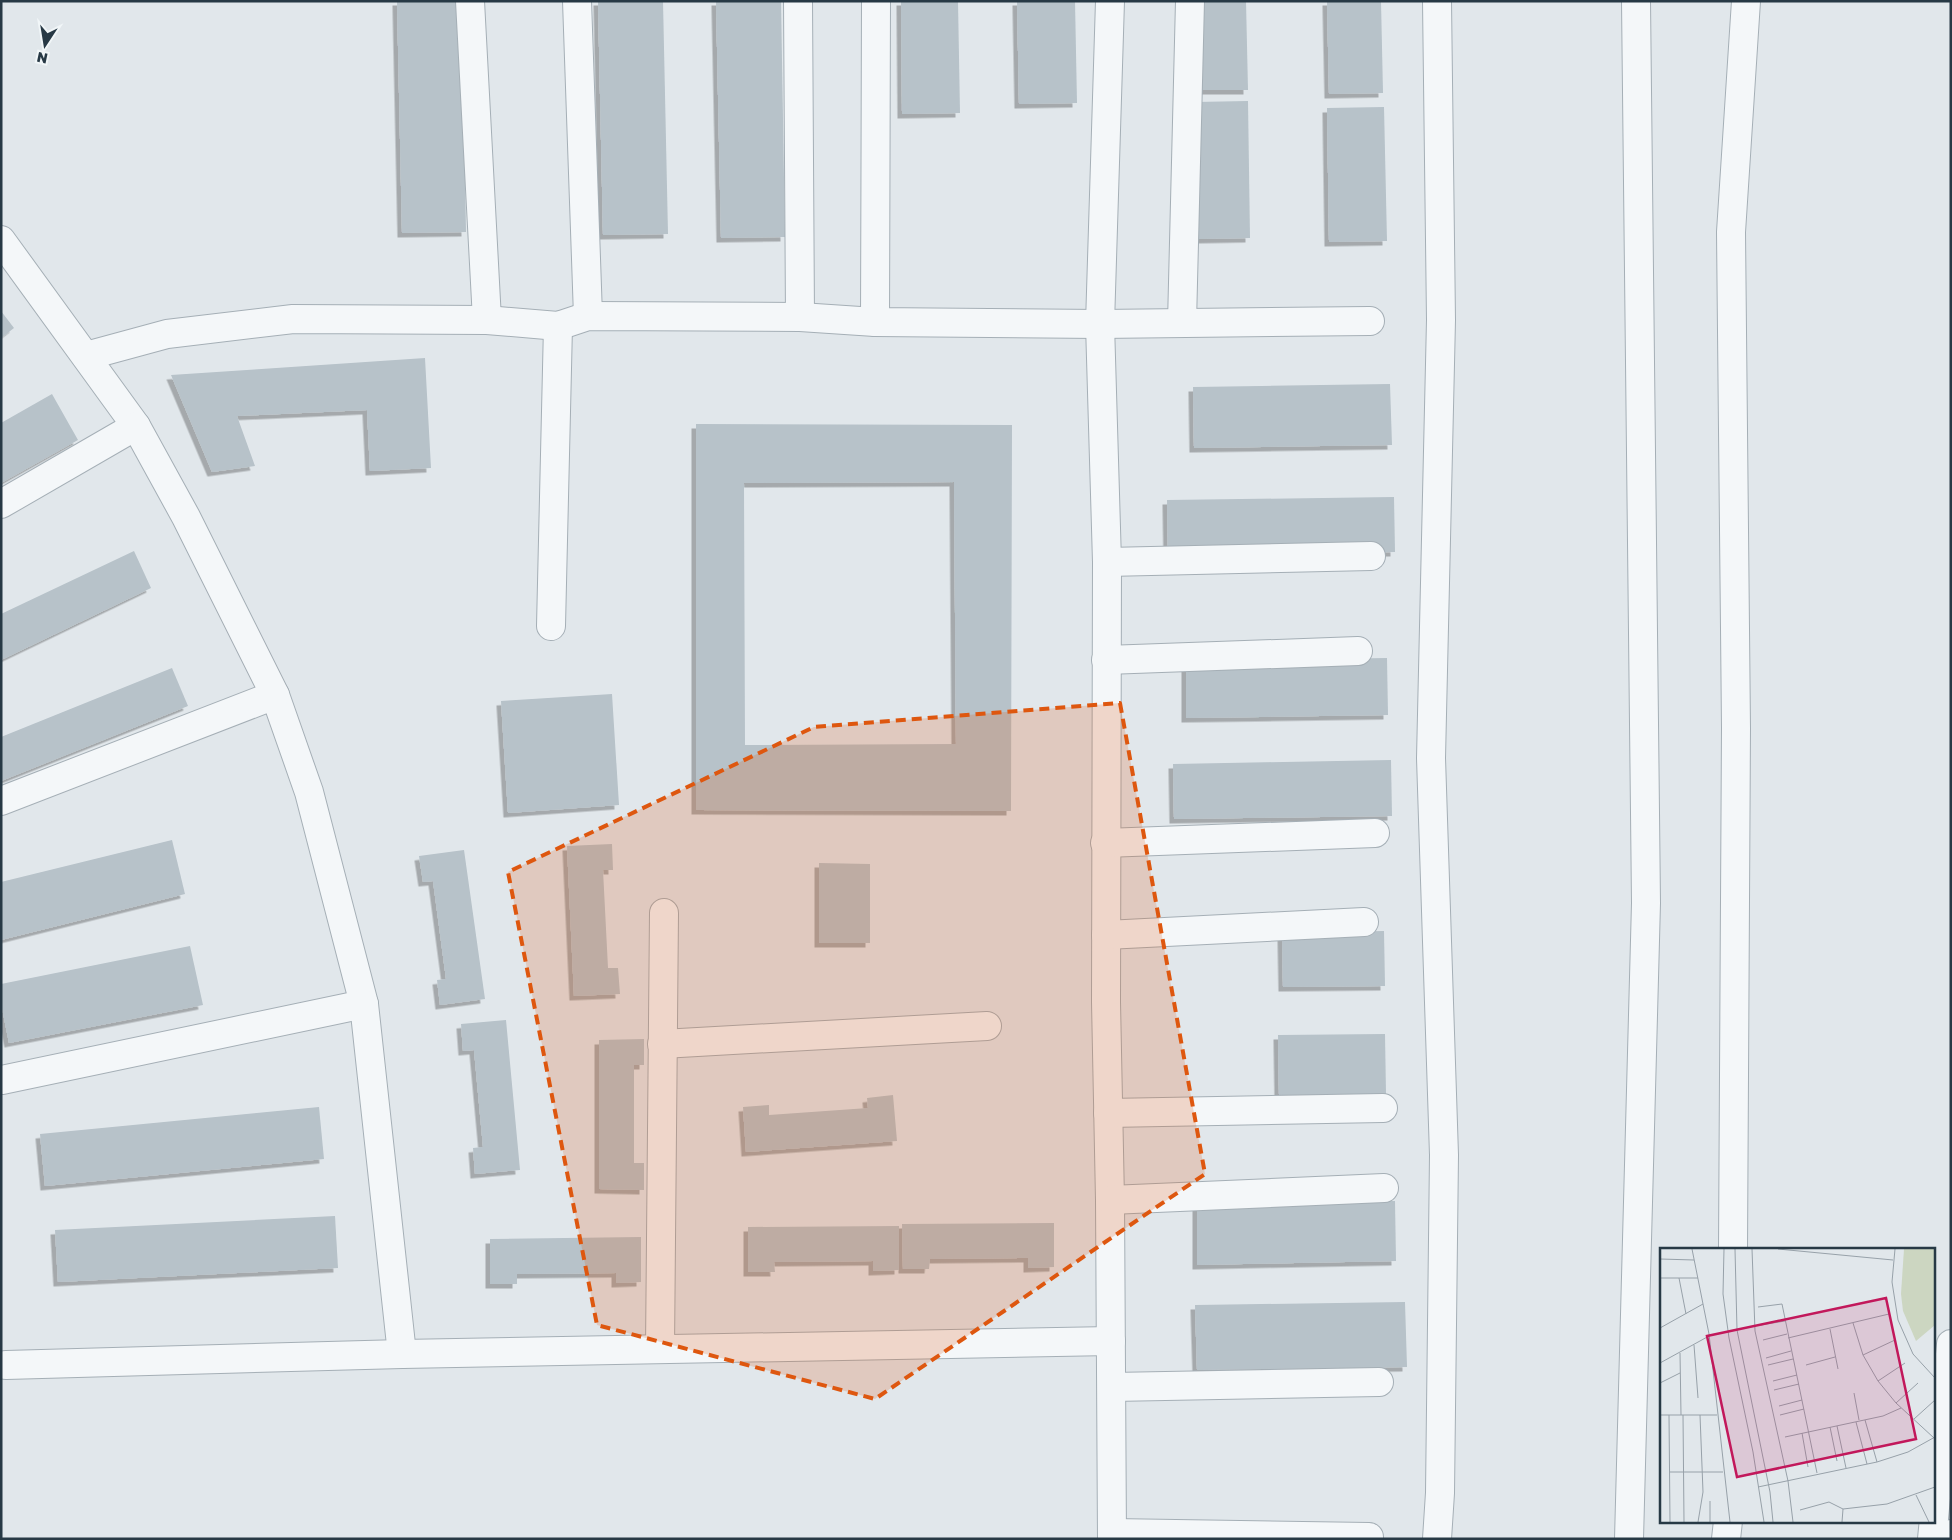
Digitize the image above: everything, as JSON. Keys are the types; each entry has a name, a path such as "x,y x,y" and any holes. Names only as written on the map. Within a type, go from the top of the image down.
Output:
{"street":[{"path":"470,1 487,320"},
{"path":"577,1 588,316"},
{"path":"798,1 800,317"},
{"path":"875,322 876,1"},
{"path":"1110,1 1100,324 1107,562 1105,842 1112,1387 1112,1536 1369,1536"},
{"path":"1182,323 1190,1"},
{"path":"1437,1 1441,320 1431,758 1444,1155 1440,1493 1437,1539"},
{"path":"1630,1539 1646,903 1636,1"},
{"path":"1733,1248 1736,728 1731,232 1746,1"},
{"path":"1,240 136,426 186,517 275,695 309,792 364,1004 402,1354"},
{"path":"86,356 167,334 293,319 487,320 558,326 588,316 800,317 875,322 1100,324 1370,321"},
{"path":"551,626 558,326"},
{"path":"1,504 136,426"},
{"path":"1107,562 1372,556"},
{"path":"1106,660 1358,651"},
{"path":"1,802 275,695"},
{"path":"1105,842 1375,833"},
{"path":"660,1349 664,913"},
{"path":"1106,934 1364,922"},
{"path":"2,1080 364,1004"},
{"path":"662,1044 987,1026"},
{"path":"1108,1112 1383,1108"},
{"path":"1110,1200 1384,1188"},
{"path":"6,1365 402,1354 1111,1341"},
{"path":"1951,1344 1934,1539 1951,1534"},
{"path":"1112,1387 1379,1382"},
{"path":"1726,1539 1728,1522"}],"highlighted area":[{"path":"1120,703 1205,1174 875,1399 597,1325 508,872 814,727"}],"building":[{"path":"397,1 462,1 466,232 402,233"},
{"path":"598,1 663,1 668,234 603,235"},
{"path":"716,1 781,1 785,237 721,238"},
{"path":"901,1 958,1 960,113 902,114"},
{"path":"1017,1 1075,1 1077,103 1019,104"},
{"path":"1199,1 1246,1 1248,90 1201,90"},
{"path":"1327,1 1381,1 1383,93 1329,94"},
{"path":"1248,101 1250,238 1198,239 1195,102"},
{"path":"1384,107 1387,241 1329,242 1327,108"},
{"path":"1,311 14,328 1,338"},
{"path":"425,358 431,468 370,471 367,410 237,416 255,466 212,472 171,375"},
{"path":"1390,384 1392,445 1194,448 1193,387"},
{"path":"52,394 78,440 1,483 1,423"},
{"path":"696,424 1012,425 1011,811 696,810","holes":["954,482 956,744 745,745 744,483"]},
{"path":"1394,497 1395,552 1168,556 1167,500"},
{"path":"134,551 151,588 1,660 1,614"},
{"path":"1387,658 1388,715 1186,718 1186,661"},
{"path":"172,668 188,706 1,781 1,737"},
{"path":"612,694 619,805 508,813 501,701"},
{"path":"1391,760 1392,816 1174,819 1173,764"},
{"path":"172,840 185,894 1,940 1,882"},
{"path":"612,844 613,870 603,870 608,968 618,968 620,994 574,996 567,846"},
{"path":"464,850 485,999 440,1005 437,980 446,979 433,881 423,882 419,856"},
{"path":"819,863 870,864 870,943 819,943"},
{"path":"1384,931 1385,986 1283,987 1282,933"},
{"path":"190,946 203,1005 9,1043 1,1003 1,984"},
{"path":"506,1020 520,1170 475,1174 473,1148 483,1147 474,1050 463,1051 461,1024"},
{"path":"1385,1034 1386,1094 1279,1095 1278,1035"},
{"path":"644,1039 644,1065 634,1065 634,1163 644,1163 644,1190 599,1189 599,1040"},
{"path":"893,1095 897,1141 746,1152 743,1107 769,1105 769,1115 868,1108 867,1098"},
{"path":"319,1107 324,1159 45,1186 40,1134"},
{"path":"1395,1201 1396,1261 1197,1265 1197,1205"},
{"path":"335,1216 338,1268 58,1282 55,1230"},
{"path":"1054,1223 1054,1267 1028,1268 1028,1258 930,1259 929,1269 903,1269 902,1224"},
{"path":"899,1226 899,1270 873,1271 873,1261 774,1262 775,1272 748,1272 748,1227"},
{"path":"641,1237 641,1282 616,1283 616,1273 517,1274 517,1284 490,1284 490,1239"},
{"path":"1405,1302 1407,1367 1197,1370 1195,1305"}]}
